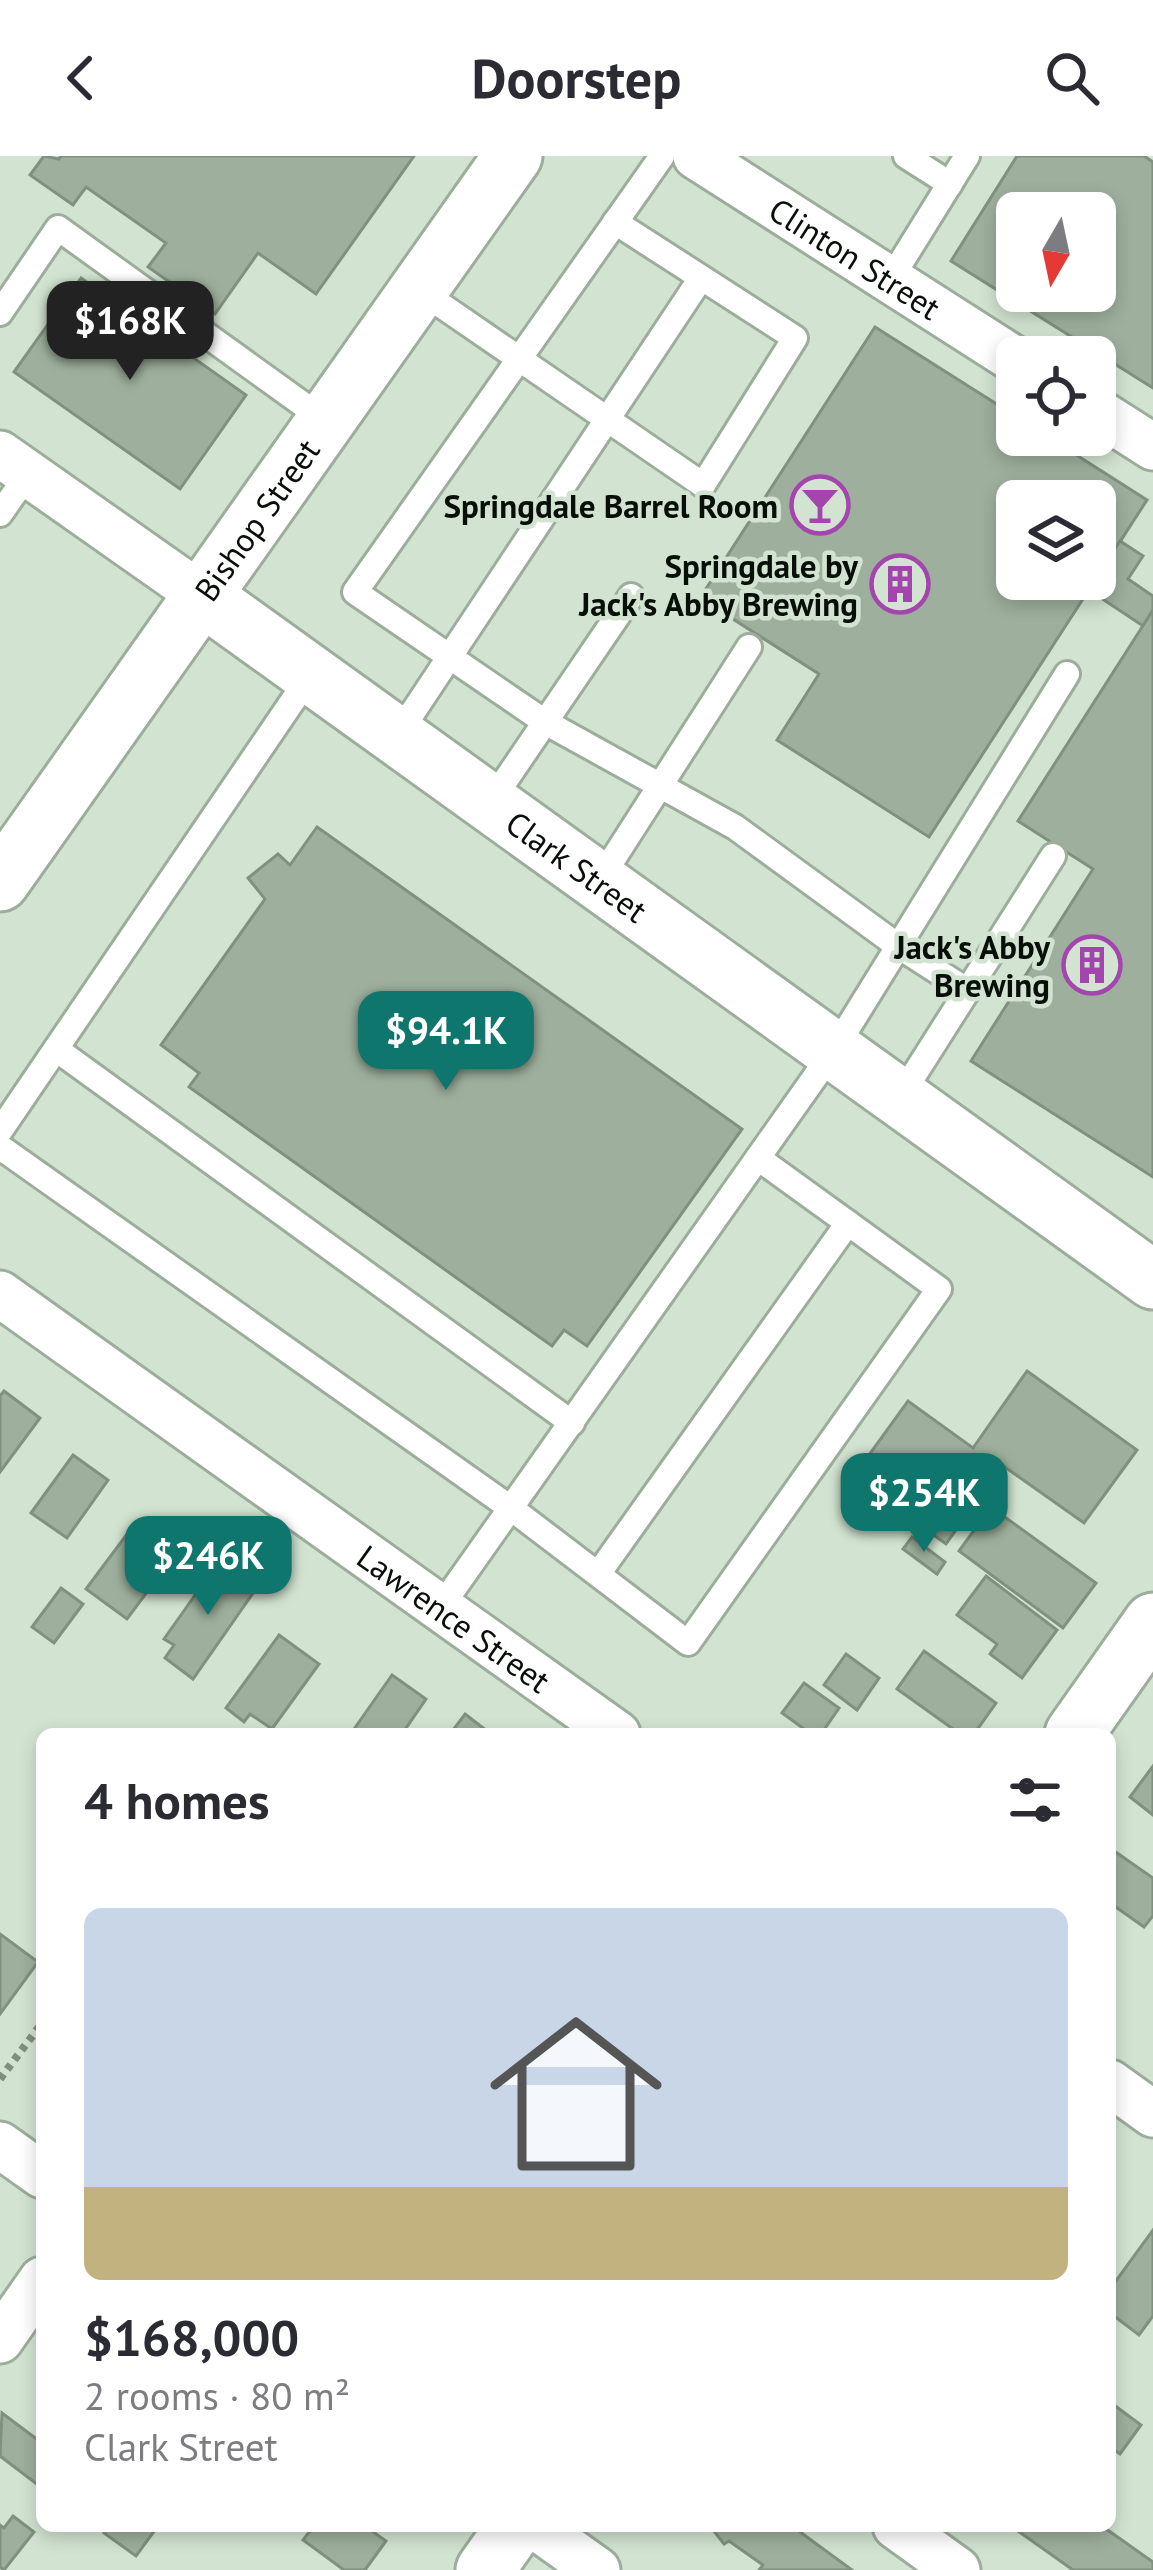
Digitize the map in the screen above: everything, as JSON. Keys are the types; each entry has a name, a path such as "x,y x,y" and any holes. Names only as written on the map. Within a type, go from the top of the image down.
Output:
{"street":[{"name":"Bishop Street","path":"0,882 513,156"},
{"name":"Clinton Street","path":"696,156 996,348"},
{"path":"1116,423 1153,447"},
{"name":"Clark Street","path":"14,464 1153,1280"},
{"name":"Lawrence Street","path":"0,1294 609,1728"},
{"path":"1078,1728 1153,1622"},
{"path":"1116,2088 1153,2114"},
{"path":"0,2145 36,2171"},
{"path":"0,2340 36,2289"},
{"path":"484,2570 512,2532"},
{"path":"543,2532 597,2570"},
{"path":"904,2532 957,2570"}],"lane":[{"path":"662,156 355,592 545,722 735,827 968,991"},
{"path":"906,156 950,184"},
{"path":"890,280 968,156"},
{"path":"419,290 703,485 795,338 615,223"},
{"path":"1,309 58,228 326,421"},
{"path":"397,736 700,278"},
{"path":"0,514 14,464"},
{"path":"490,803 631,596"},
{"path":"599,881 749,647"},
{"path":"0,1131 311,674"},
{"path":"440,1608 834,1050 1066,674"},
{"path":"900,1097 1053,856"},
{"path":"56,1049 572,1423"},
{"path":"0,1147 512,1509 688,1643 939,1289 758,1158"},
{"path":"598,1574 848,1222"}],"path":[{"path":"0,2079 36,2031"}],"building":[{"path":"44,156 414,156 316,294 258,253 215,314 148,267 166,243 86,187 73,205 30,175"},
{"path":"1017,156 1144,156 1153,162 1153,388 1116,365 1116,336 1070,336 1032,312 1116,312 1116,192 996,192 996,289 951,261"},
{"path":"81,278 246,395 180,489 14,372"},
{"name":"Springdale by Jack's Abby Brewing","path":"875,327 996,404 996,456 1078,456 1116,480 996,480 996,600 1082,600 929,837 777,740 819,674 700,598"},
{"name":"Springdale by Jack's Abby Brewing","path":"1116,480 1147,500 1116,548"},
{"path":"1120,541 1143,556 1128,579 1153,596 1153,610 1143,626 1104,600 1116,600"},
{"name":"Jack's Abby Brewing","path":"1153,610 1153,1177 971,1061 1093,869 1018,821"},
{"path":"317,827 742,1129 587,1346 564,1330 552,1346 189,1087 199,1073 161,1045 265,899 248,878 278,854 290,865"},
{"path":"1027,1371 1137,1450 1084,1523 1002,1465 946,1544 853,1477 908,1401 973,1448"},
{"path":"4,1391 40,1418 0,1472 0,1396"},
{"path":"73,1455 108,1480 67,1538 31,1513"},
{"path":"991,1507 1096,1583 1063,1628 959,1551"},
{"path":"127,1534 168,1564 127,1619 86,1589"},
{"path":"912,1537 945,1562 937,1574 903,1549"},
{"path":"220,1560 258,1586 193,1679 165,1658 174,1645 164,1639"},
{"path":"986,1576 1057,1630 1022,1678 990,1654 997,1644 957,1615"},
{"path":"61,1588 83,1604 54,1643 32,1627"},
{"path":"279,1635 319,1664 273,1728 250,1714 244,1722 226,1708"},
{"path":"924,1651 996,1703 978,1728 952,1728 897,1689"},
{"path":"846,1654 879,1678 857,1710 824,1685"},
{"path":"392,1675 426,1699 406,1728 355,1728"},
{"path":"804,1683 839,1708 825,1728 803,1728 782,1713"},
{"path":"465,1714 483,1728 454,1728"},
{"path":"1153,1766 1153,1815 1130,1797"},
{"path":"1116,1852 1153,1878 1153,1916 1144,1927 1116,1907"},
{"path":"0,1934 36,1965 0,2014"},
{"path":"1153,2230 1153,2316 1139,2335 1116,2318 1116,2281"},
{"path":"1116,2406 1141,2425 1120,2454 1116,2451"},
{"path":"2,2413 36,2438 36,2483 0,2456"},
{"path":"13,2516 34,2532 4,2570 0,2567 0,2525 4,2528"},
{"path":"105,2532 154,2532 136,2556"},
{"path":"309,2532 373,2532 386,2541 365,2570 344,2570 303,2540"},
{"path":"715,2532 800,2532 852,2570 759,2570 763,2565 729,2541 724,2544"},
{"path":"1019,2532 1110,2532 1153,2562 1153,2570 1073,2570"}],"place":[{"name":"Springdale Barrel Room","path":"820,505"},
{"name":"Springdale by Jack's Abby Brewing","path":"900,584"},
{"name":"Jack's Abby Brewing","path":"1092,965"}]}
